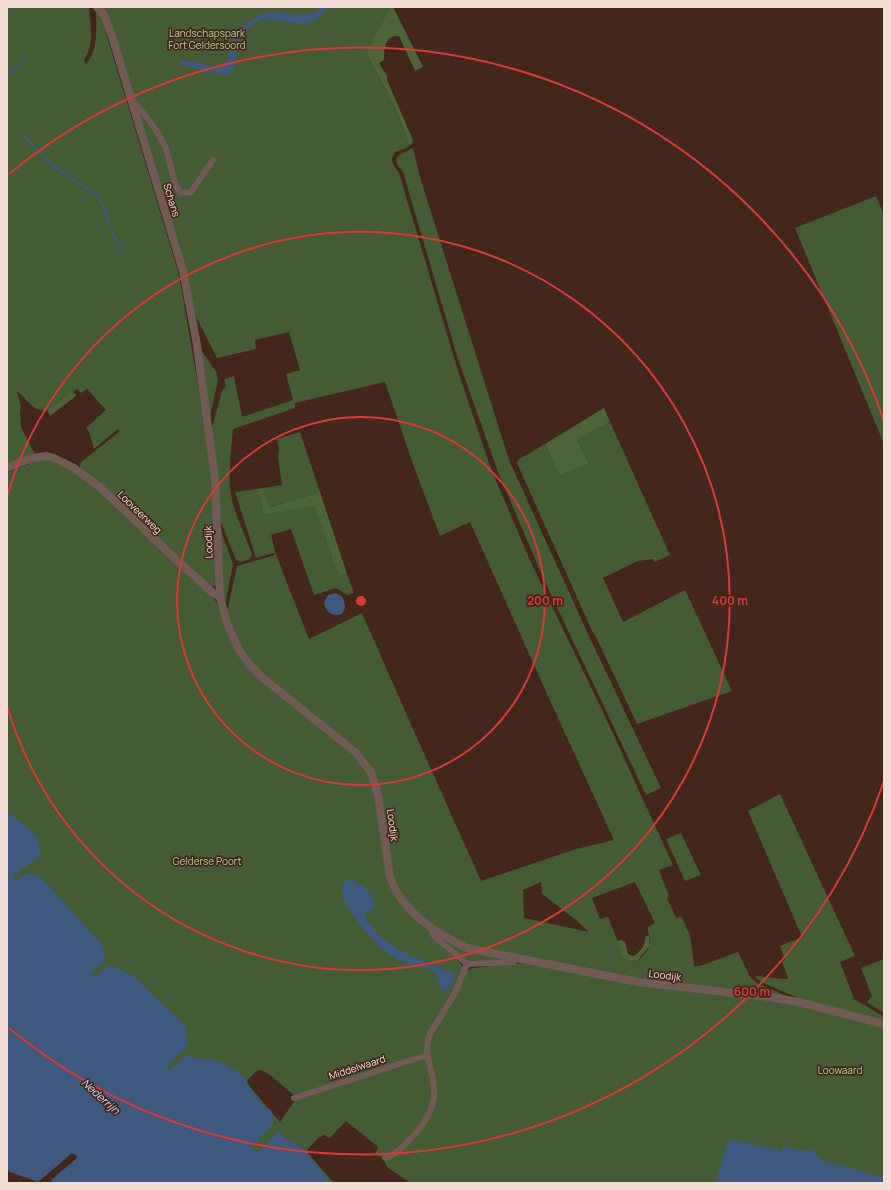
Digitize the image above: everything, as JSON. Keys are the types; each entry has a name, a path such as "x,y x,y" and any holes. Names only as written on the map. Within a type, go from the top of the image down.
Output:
{"street":[{"name":"Schans","path":"97,7 104,15 109,27 183,271 190,308"},
{"name":"Schans","path":"131,100 140,108 166,149 177,187 182,193 191,192 213,160"},
{"name":"Loodijk","path":"190,308 196,339 215,478 220,597 233,637 239,650 249,664 263,678 355,752 371,772 378,795 388,868 393,886 409,908 430,927 446,938 467,948 638,982 769,997 798,1002 884,1024"},
{"name":"Looveerweg","path":"7,468 39,456 48,456 67,464 101,488 166,550 213,593 220,597"},
{"path":"430,927 434,936 467,964 513,962 517,959"},
{"path":"385,1158 391,1157 412,1137 426,1119 433,1104 434,1089 427,1055 427,1041 455,993 467,964"},
{"name":"Middelwaard","path":"294,1098 427,1055"}],"green space":[{"path":"7,7 89,7 91,41 84,60 86,64 95,45 96,10 99,12 178,271 206,431 213,488 216,584 214,586 210,587 79,469 81,462 120,431 118,429 94,449 89,432 86,428 106,410 87,389 81,393 77,389 47,410 34,407 17,391 21,406 21,427 35,454 7,465"},
{"name":"Landschapspark Fort Geldersoord","path":"101,7 390,7 366,53 396,110 409,146 395,152 392,158 392,163 399,173 458,371 491,469 532,565 603,712 673,865 659,870 669,896 667,898 676,918 682,917 690,935 694,966 700,966 738,952 750,977 757,983 789,997 646,980 468,946 442,933 412,907 392,879 370,766 361,754 255,667 242,649 227,612 237,566 275,555 274,553 256,558 235,492 257,489 264,515 314,507 339,577 347,574 354,593 347,595 336,588 314,595 291,529 271,535 276,555 309,639 362,613 481,881 576,849 614,840 470,522 440,536 414,467 385,382 295,403 295,408 233,429 230,471 231,495 252,554 250,559 241,562 236,560 219,517 211,431 222,391 226,386 224,379 234,376 242,417 293,400 286,374 300,370 289,332 255,340 256,349 217,358 194,313","holes":["541,882 542,894 589,932 524,918 523,890","635,882 655,923 648,927 650,942 648,949 639,961 636,962 624,957 608,917 600,919 592,898"]},
{"path":"390,7 393,7 423,67 415,71 399,36 394,36 388,40 384,51 384,60 379,63 386,75 387,74 387,80 413,140 412,144 409,146 396,110 366,53"},
{"path":"413,148 420,177 509,460 589,636 661,788 646,795 544,580 498,472 457,356 403,172 398,166 396,159 399,155"},
{"path":"876,196 884,215 884,444 795,228"},
{"path":"198,345 216,372 218,379 209,422"},
{"path":"72,392 76,394 76,396 50,416 47,410"},
{"path":"604,408 610,422 577,440 589,464 559,476 545,444"},
{"path":"610,422 670,555 654,562 653,559 638,561 603,578 623,622 685,590 732,691 637,724 592,631 517,463 518,460 545,444 559,476 589,464 577,440"},
{"path":"300,432 320,492 269,507 263,488 282,485 277,439"},
{"name":"Gelderse Poort","path":"46,459 59,463 98,488 212,596 217,603 238,652 358,758 371,777 390,884 467,971 473,968 524,963 784,1002 884,1026 884,1183 411,1183 388,1168 382,1157 375,1155 378,1147 346,1121 330,1138 324,1135 318,1138 306,1151 334,1183 289,1183 252,1150 168,1069 13,880 7,870 7,473 29,464 29,462","holes":["261,1070 270,1075 295,1096 295,1100 280,1122 246,1082 256,1071"]},
{"path":"263,488 270,507 320,492 347,574 339,577 314,507 264,515 257,489"},
{"path":"219,525 233,564 225,605 223,604"},
{"path":"780,794 855,956 840,962 854,999 884,1017 884,1021 803,1000 761,982 755,976 788,978 782,962 785,960 780,946 802,937 748,811"},
{"path":"681,833 701,875 685,881 666,839"},
{"path":"435,935 453,945 489,956 509,960 467,961"},
{"path":"646,936 649,936 650,946 638,962 624,958 617,941 621,940 625,942 628,954 633,956 643,947"},
{"path":"884,959 884,1013 867,1002 872,996 861,968"}],"water":[{"path":"321,7 328,7 317,19 310,22 296,23 263,19 247,29 240,36 234,66 231,72 227,75 213,73 178,63 189,61 211,66 222,66 229,57 237,34 247,23 256,17 271,12 302,15 310,14 316,12"},
{"path":"335,593 342,597 345,608 342,614 338,615 327,611 324,602 328,595"},
{"name":"Nederrijn","path":"7,812 30,830 35,836 40,849 39,857 13,876 14,881 28,873 41,877 102,945 105,953 104,961 90,974 94,978 109,965 134,976 186,1027 188,1045 167,1066 168,1069 171,1070 185,1056 195,1057 202,1060 214,1059 244,1076 251,1089 265,1108 271,1110 274,1122 252,1148 253,1151 259,1152 278,1131 301,1147 331,1183 52,1183 51,1180 76,1159 77,1156 74,1154 71,1154 38,1182 10,1172 7,1169"},
{"path":"349,879 364,887 373,899 375,910 365,911 364,915 380,936 402,952 453,973 456,976 451,986 446,991 441,989 437,977 432,970 395,958 386,952 369,936 353,916 343,896 342,887"},
{"path":"735,1140 782,1151 783,1147 785,1146 802,1151 814,1150 822,1161 884,1177 884,1183 716,1183 723,1156 729,1142"}],"waterway":[{"path":"7,74 25,60"},
{"path":"23,135 49,162 100,198 111,227"},
{"path":"113,233 121,253"}],"park label":[{"name":"Loowaard","path":"840,1070"}]}
